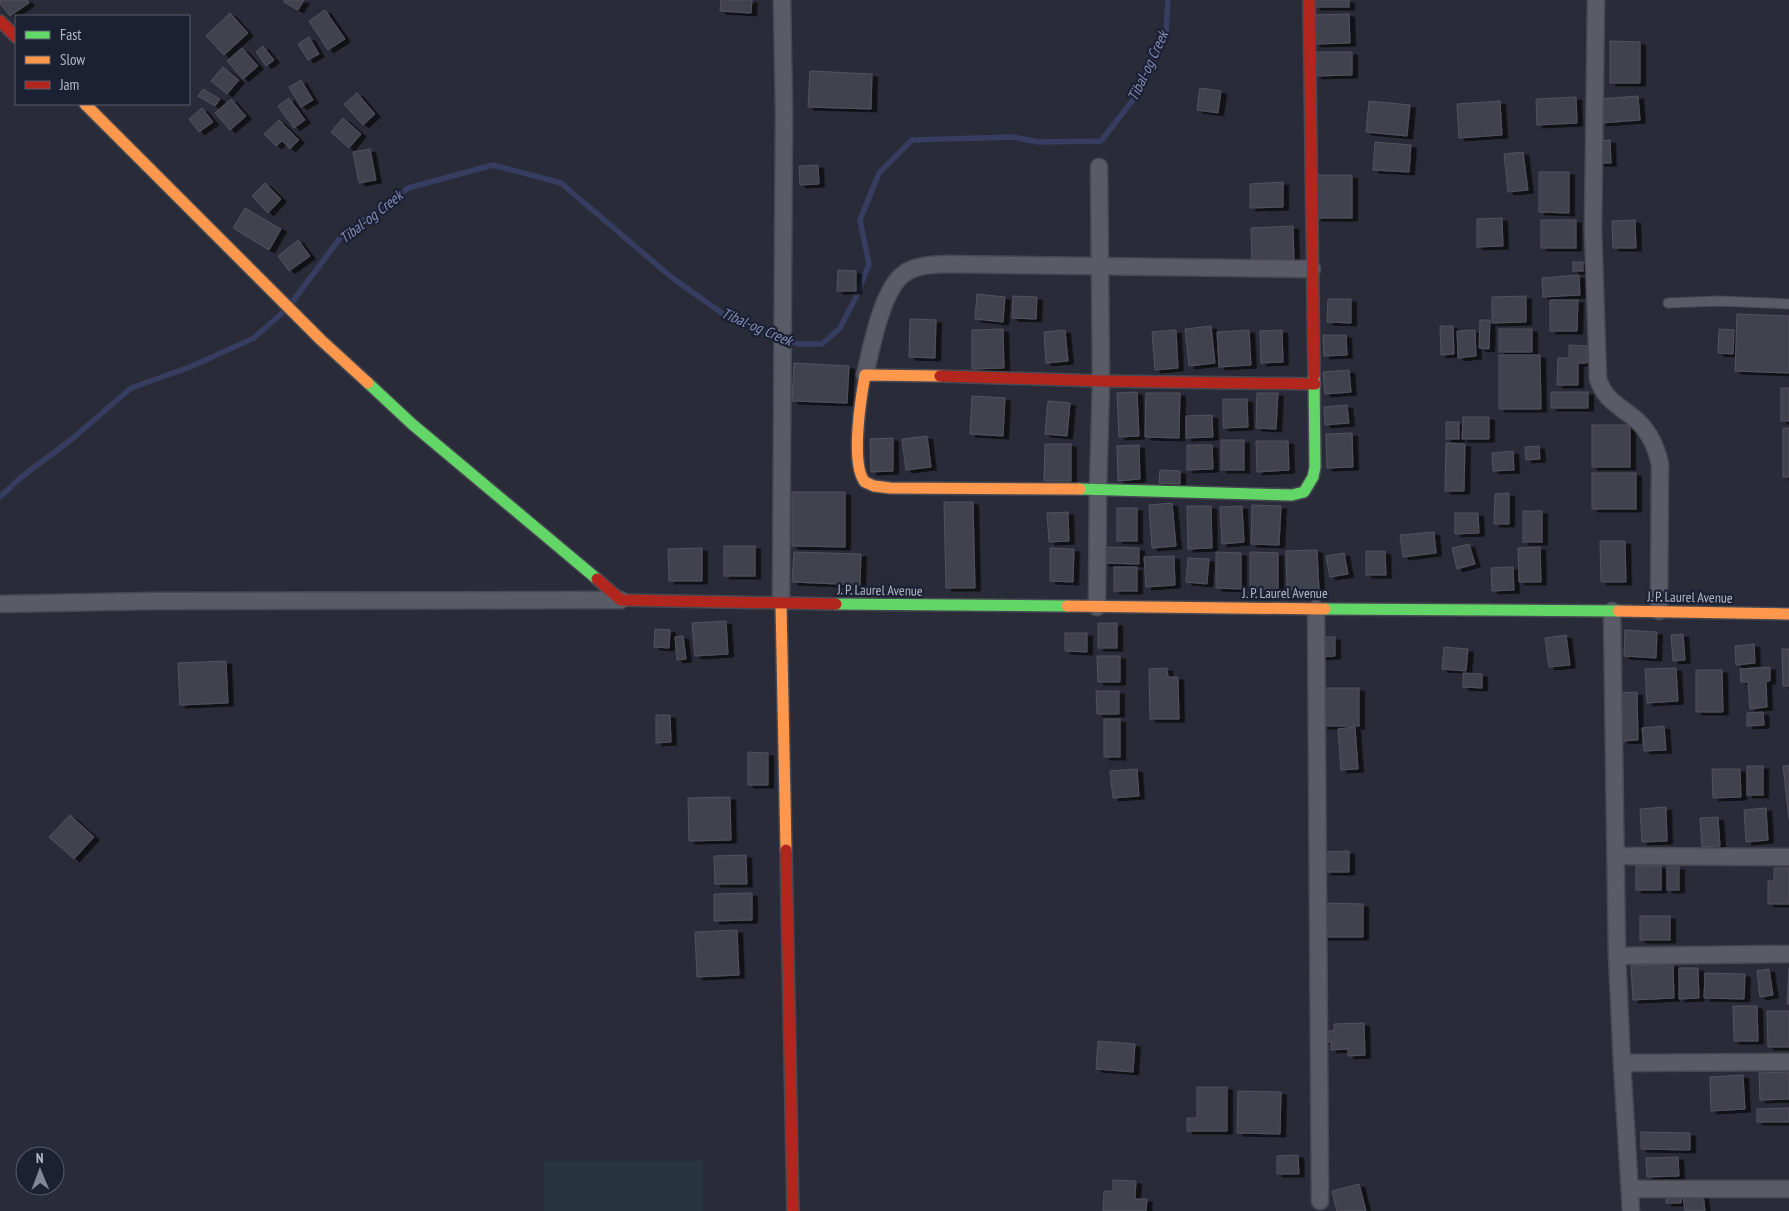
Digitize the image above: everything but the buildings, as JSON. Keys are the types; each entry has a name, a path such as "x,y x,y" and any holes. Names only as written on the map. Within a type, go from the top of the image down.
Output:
{"street":[{"path":"782,0 784,111 781,604 793,1211"},
{"path":"1308,0 1315,467 1314,477 1304,492 1292,495 1098,489 890,488 872,486 863,480 858,467 860,400 876,324 896,280 906,272 922,266 946,264 1312,269"},
{"path":"1596,0 1593,229 1598,379 1606,395 1636,419 1648,432 1656,447 1660,464 1660,612"},
{"path":"0,21 15,36"},
{"path":"86,105 321,340 412,424 621,600"},
{"path":"1097,607 1101,381 1099,168"},
{"path":"866,375 1315,384"},
{"path":"0,604 152,601 621,600"},
{"name":"J. P. Laurel Avenue","path":"621,600 781,604 1789,614"},
{"path":"1316,609 1320,1201"},
{"path":"1612,611 1617,956 1631,1211"},
{"path":"1616,856 1789,857"},
{"path":"1617,956 1789,954"},
{"path":"1622,1063 1789,1062"},
{"path":"1630,1188 1789,1189"}],"lane":[{"path":"1668,303 1718,301 1789,304"}],"shaded area":[{"path":"544,1161 703,1161 703,1211 544,1211"}],"waterway":[{"name":"Tibal-og Creek","path":"293,301 341,237 408,188 493,165 561,183 670,276 726,316 798,344 822,344 840,328 857,295 869,264 860,220 879,173 912,140 1013,137 1039,142 1101,141 1136,96 1166,32 1168,0"},
{"name":"Tibal-og Creek","path":"0,497 20,478 72,439 131,388 190,367 254,338 282,313"}],"traffic: fast":[{"path":"1080,489 1292,495 1304,492 1313,477 1315,467 1314,376"},
{"path":"368,383 412,424 597,579"},
{"path":"836,604 1067,606"},
{"path":"1325,609 1618,611"}],"traffic: slow":[{"path":"86,105 321,340 368,383"},
{"path":"940,376 865,375 859,414 857,446 858,461 865,482 874,486 890,488 1080,489"},
{"path":"781,604 786,850"},
{"path":"1067,606 1325,609"},
{"path":"1618,611 1789,614"}],"traffic: jam":[{"path":"1309,0 1314,376"},
{"path":"0,21 15,36"},
{"path":"940,376 1101,381 1315,384"},
{"path":"597,579 621,600 836,604"},
{"path":"786,850 793,1211"}]}
